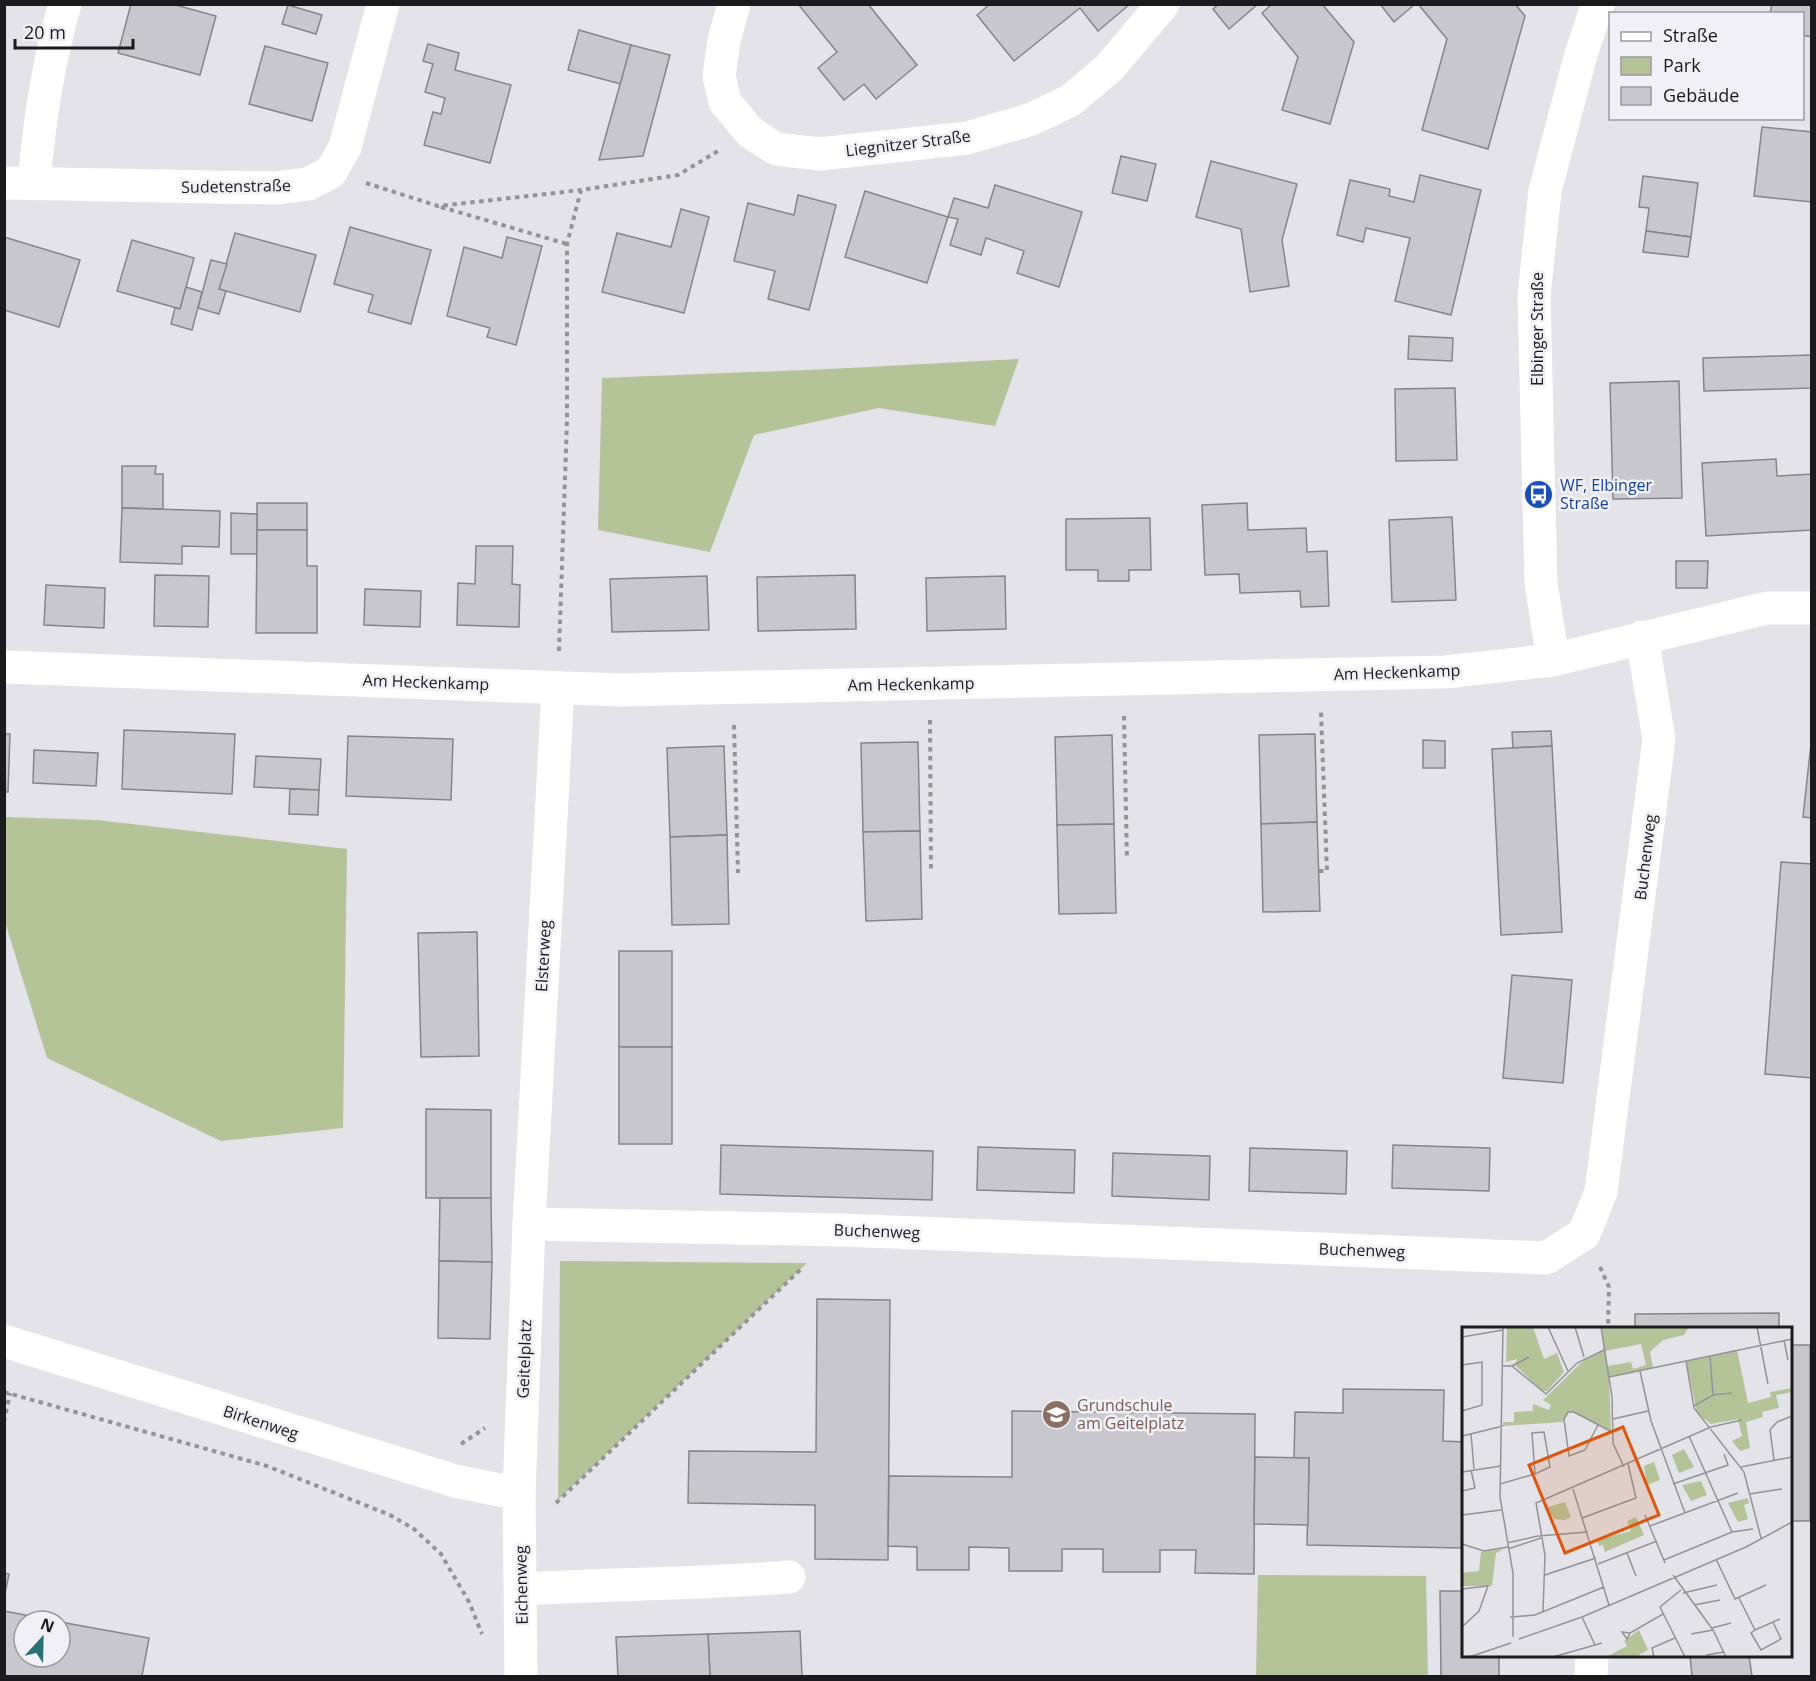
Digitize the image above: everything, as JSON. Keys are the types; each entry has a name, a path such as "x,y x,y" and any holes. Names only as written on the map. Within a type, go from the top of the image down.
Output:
{"street":[{"name":"Sudetenstraße","path":"65,4 58,28 38,135 19,183 275,188 308,184 331,172"},
{"path":"331,172 345,147 383,4"},
{"name":"Liegnitzer Straße","path":"734,4 724,41 719,76 725,102 750,132 776,149 820,154 967,138 1032,119 1071,100 1109,68 1163,4"},
{"name":"Elbinger Straße","path":"1553,660 1541,583 1534,296 1545,191 1581,54 1598,4"},
{"name":"Am Heckenkamp","path":"4,667 620,690 1445,672 1553,660 1767,608 1812,608"},
{"name":"Buchenweg","path":"529,1224 842,1230 1546,1258 1584,1233 1601,1192 1659,739 1642,637"},
{"name":"Elsterweg","path":"529,1224 558,688"},
{"name":"Geitelplatz","path":"519,1494 529,1224"},
{"name":"Birkenweg","path":"4,1341 455,1481 519,1494"},
{"name":"Eichenweg","path":"519,1494 521,1677"},
{"path":"521,1589 707,1583 789,1577"},
{"path":"1591,1677 1592,1657"}],"path":[{"path":"438,206 581,190 678,175 750,132"},
{"path":"331,172 567,244"},
{"path":"558,688 567,420 567,244 581,190"},
{"path":"1319,675 1327,871 1319,871"},
{"path":"1123,679 1127,860"},
{"path":"930,684 931,871"},
{"path":"733,688 738,873"},
{"path":"520,1528 530,1527 842,1230"},
{"path":"1584,1233 1609,1287 1608,1327"},
{"path":"4,1422 7,1393 267,1466 390,1515 414,1529 441,1554 469,1602 485,1643"}],"green space":[{"path":"1019,359 995,426 879,408 754,435 710,552 598,530 602,378"},
{"path":"5,817 97,820 347,849 343,1128 221,1141 47,1058 5,922"},
{"path":"560,1261 807,1263 558,1500"},
{"path":"1258,1575 1426,1576 1428,1676 1256,1676"}],"building":[{"path":"131,4 172,4 216,16 200,75 118,53"},
{"path":"798,4 868,4 917,65 876,99 864,84 844,100 818,68 837,52"},
{"path":"990,4 1130,4 1098,31 1080,8 1014,61 977,15"},
{"path":"1219,4 1258,4 1229,29 1213,9"},
{"path":"1272,4 1322,4 1354,42 1330,124 1282,110 1298,57 1262,13"},
{"path":"1380,4 1415,4 1394,22"},
{"path":"1418,4 1515,4 1525,16 1488,149 1422,130 1447,39"},
{"path":"1772,4 1812,4 1812,37 1804,35 1804,12 1770,12"},
{"path":"288,5 322,15 316,34 282,24"},
{"path":"579,30 631,45 621,84 568,70"},
{"path":"428,44 459,53 455,70 511,85 490,163 424,145 433,112 441,114 445,98 425,92 433,64 423,61"},
{"path":"631,45 670,55 643,156 599,160"},
{"path":"265,46 328,63 312,121 249,104"},
{"path":"1762,127 1812,132 1812,202 1754,196"},
{"path":"1121,156 1156,164 1147,201 1112,193"},
{"path":"1211,161 1297,184 1282,240 1289,286 1250,292 1241,229 1196,217"},
{"path":"1420,175 1481,190 1451,315 1395,301 1410,238 1366,228 1363,242 1337,235 1350,180 1390,189 1389,196 1414,202"},
{"path":"1643,176 1698,183 1691,237 1646,231 1649,208 1639,207"},
{"path":"995,185 1082,212 1059,287 1017,273 1024,251 986,238 981,255 950,245 958,219 948,217 954,198 988,208"},
{"path":"865,191 948,217 927,283 845,257"},
{"path":"798,195 836,205 809,310 768,299 775,271 734,261 748,203 794,215"},
{"path":"681,209 709,217 684,313 602,292 617,233 671,247"},
{"path":"350,227 431,250 411,324 368,312 373,295 334,284"},
{"path":"1646,231 1691,237 1688,257 1643,252"},
{"path":"235,233 316,255 300,312 219,289"},
{"path":"4,237 80,260 59,327 4,310"},
{"path":"507,237 542,246 516,345 487,337 490,328 447,316 464,247 502,258"},
{"path":"132,240 194,258 180,309 117,291"},
{"path":"211,260 227,264 219,289 226,291 219,314 198,308"},
{"path":"186,287 202,292 192,330 171,324 175,308 180,309"},
{"path":"1409,336 1453,338 1452,361 1408,359"},
{"path":"1812,355 1812,388 1704,391 1703,358"},
{"path":"1679,381 1682,498 1613,499 1610,383"},
{"path":"1455,388 1457,460 1396,461 1395,389"},
{"path":"1776,459 1777,476 1812,474 1812,530 1706,536 1702,463"},
{"path":"122,466 156,466 155,474 163,474 163,509 122,508"},
{"path":"257,503 307,503 307,530 257,530"},
{"path":"1247,503 1248,530 1306,528 1307,552 1327,551 1329,606 1301,607 1300,591 1240,593 1239,574 1205,575 1202,505"},
{"path":"122,508 220,511 219,547 182,546 182,564 120,562"},
{"path":"231,513 257,514 257,554 231,554"},
{"path":"1452,517 1456,600 1392,602 1389,520"},
{"path":"1150,518 1151,570 1129,570 1129,581 1098,581 1098,570 1066,570 1066,519"},
{"path":"257,530 307,530 307,566 317,566 317,633 256,633"},
{"path":"476,546 513,546 512,584 520,585 519,627 457,625 458,583 475,584"},
{"path":"1676,561 1708,561 1707,588 1676,588"},
{"path":"155,575 209,576 208,627 154,626"},
{"path":"855,575 856,629 758,631 757,577"},
{"path":"707,576 709,630 612,632 610,579"},
{"path":"1005,576 1006,629 927,631 926,578"},
{"path":"46,585 105,588 104,628 44,625"},
{"path":"365,589 421,591 420,627 364,625"},
{"path":"124,730 235,734 232,794 122,789"},
{"path":"1551,731 1552,746 1513,748 1512,732"},
{"path":"4,734 10,734 8,792 4,792"},
{"path":"1315,734 1317,822 1261,824 1259,735"},
{"path":"1812,734 1812,818 1803,817"},
{"path":"1112,735 1114,824 1057,825 1055,737"},
{"path":"348,736 453,739 451,800 346,796"},
{"path":"1423,740 1445,741 1445,768 1423,768"},
{"path":"918,742 920,831 863,832 861,743"},
{"path":"724,746 727,835 670,837 667,748"},
{"path":"1552,746 1562,932 1501,935 1492,749"},
{"path":"34,750 98,753 96,786 33,783"},
{"path":"256,756 321,759 319,790 254,787"},
{"path":"290,789 319,790 318,815 289,814"},
{"path":"1317,822 1320,911 1263,912 1261,824"},
{"path":"1114,824 1116,913 1059,914 1057,825"},
{"path":"920,831 922,919 866,921 863,832"},
{"path":"727,835 729,924 672,925 670,837"},
{"path":"1781,862 1812,864 1812,1078 1765,1074"},
{"path":"477,932 479,1056 421,1057 418,933"},
{"path":"619,951 672,951 672,1047 619,1047"},
{"path":"1512,975 1572,980 1563,1083 1503,1078"},
{"path":"619,1047 672,1047 672,1144 619,1144"},
{"path":"426,1109 491,1110 491,1198 426,1198"},
{"path":"721,1145 933,1151 932,1200 720,1194"},
{"path":"1393,1145 1490,1148 1489,1191 1392,1188"},
{"path":"978,1147 1075,1150 1074,1193 977,1190"},
{"path":"1250,1148 1347,1151 1346,1194 1249,1191"},
{"path":"1113,1153 1210,1156 1209,1200 1112,1196"},
{"path":"440,1198 491,1198 492,1262 439,1261"},
{"path":"439,1261 492,1262 490,1339 438,1338"},
{"path":"817,1299 890,1300 888,1560 815,1559 815,1505 688,1503 689,1451 816,1452"},
{"path":"1779,1313 1779,1327 1635,1327 1635,1314"},
{"path":"1792,1345 1810,1345 1810,1521 1792,1521"},
{"path":"1343,1389 1444,1390 1443,1441 1462,1442 1462,1548 1307,1545 1309,1458 1294,1459 1295,1412 1343,1413"},
{"path":"1012,1411 1255,1414 1254,1574 1195,1573 1196,1550 1160,1550 1160,1572 1103,1572 1103,1549 1062,1549 1062,1571 1009,1571 1009,1548 969,1547 969,1570 917,1570 917,1547 888,1546 889,1476 1012,1477"},
{"path":"1255,1457 1309,1458 1308,1525 1254,1524"},
{"path":"4,1573 9,1574 4,1598"},
{"path":"1440,1591 1462,1591 1462,1657 1499,1657 1499,1676 1441,1676"},
{"path":"4,1611 12,1613 12,1669 72,1669 72,1624 149,1638 142,1676 4,1676"},
{"path":"800,1631 802,1676 710,1676 708,1634"},
{"path":"708,1634 710,1676 618,1676 616,1637"},
{"path":"1690,1657 1749,1657 1752,1676 1692,1676"}],"place":[{"name":"WF, Elbinger Straße","path":"1539,494"},
{"name":"Grundschule am Geitelplatz","path":"1056,1414"}]}
